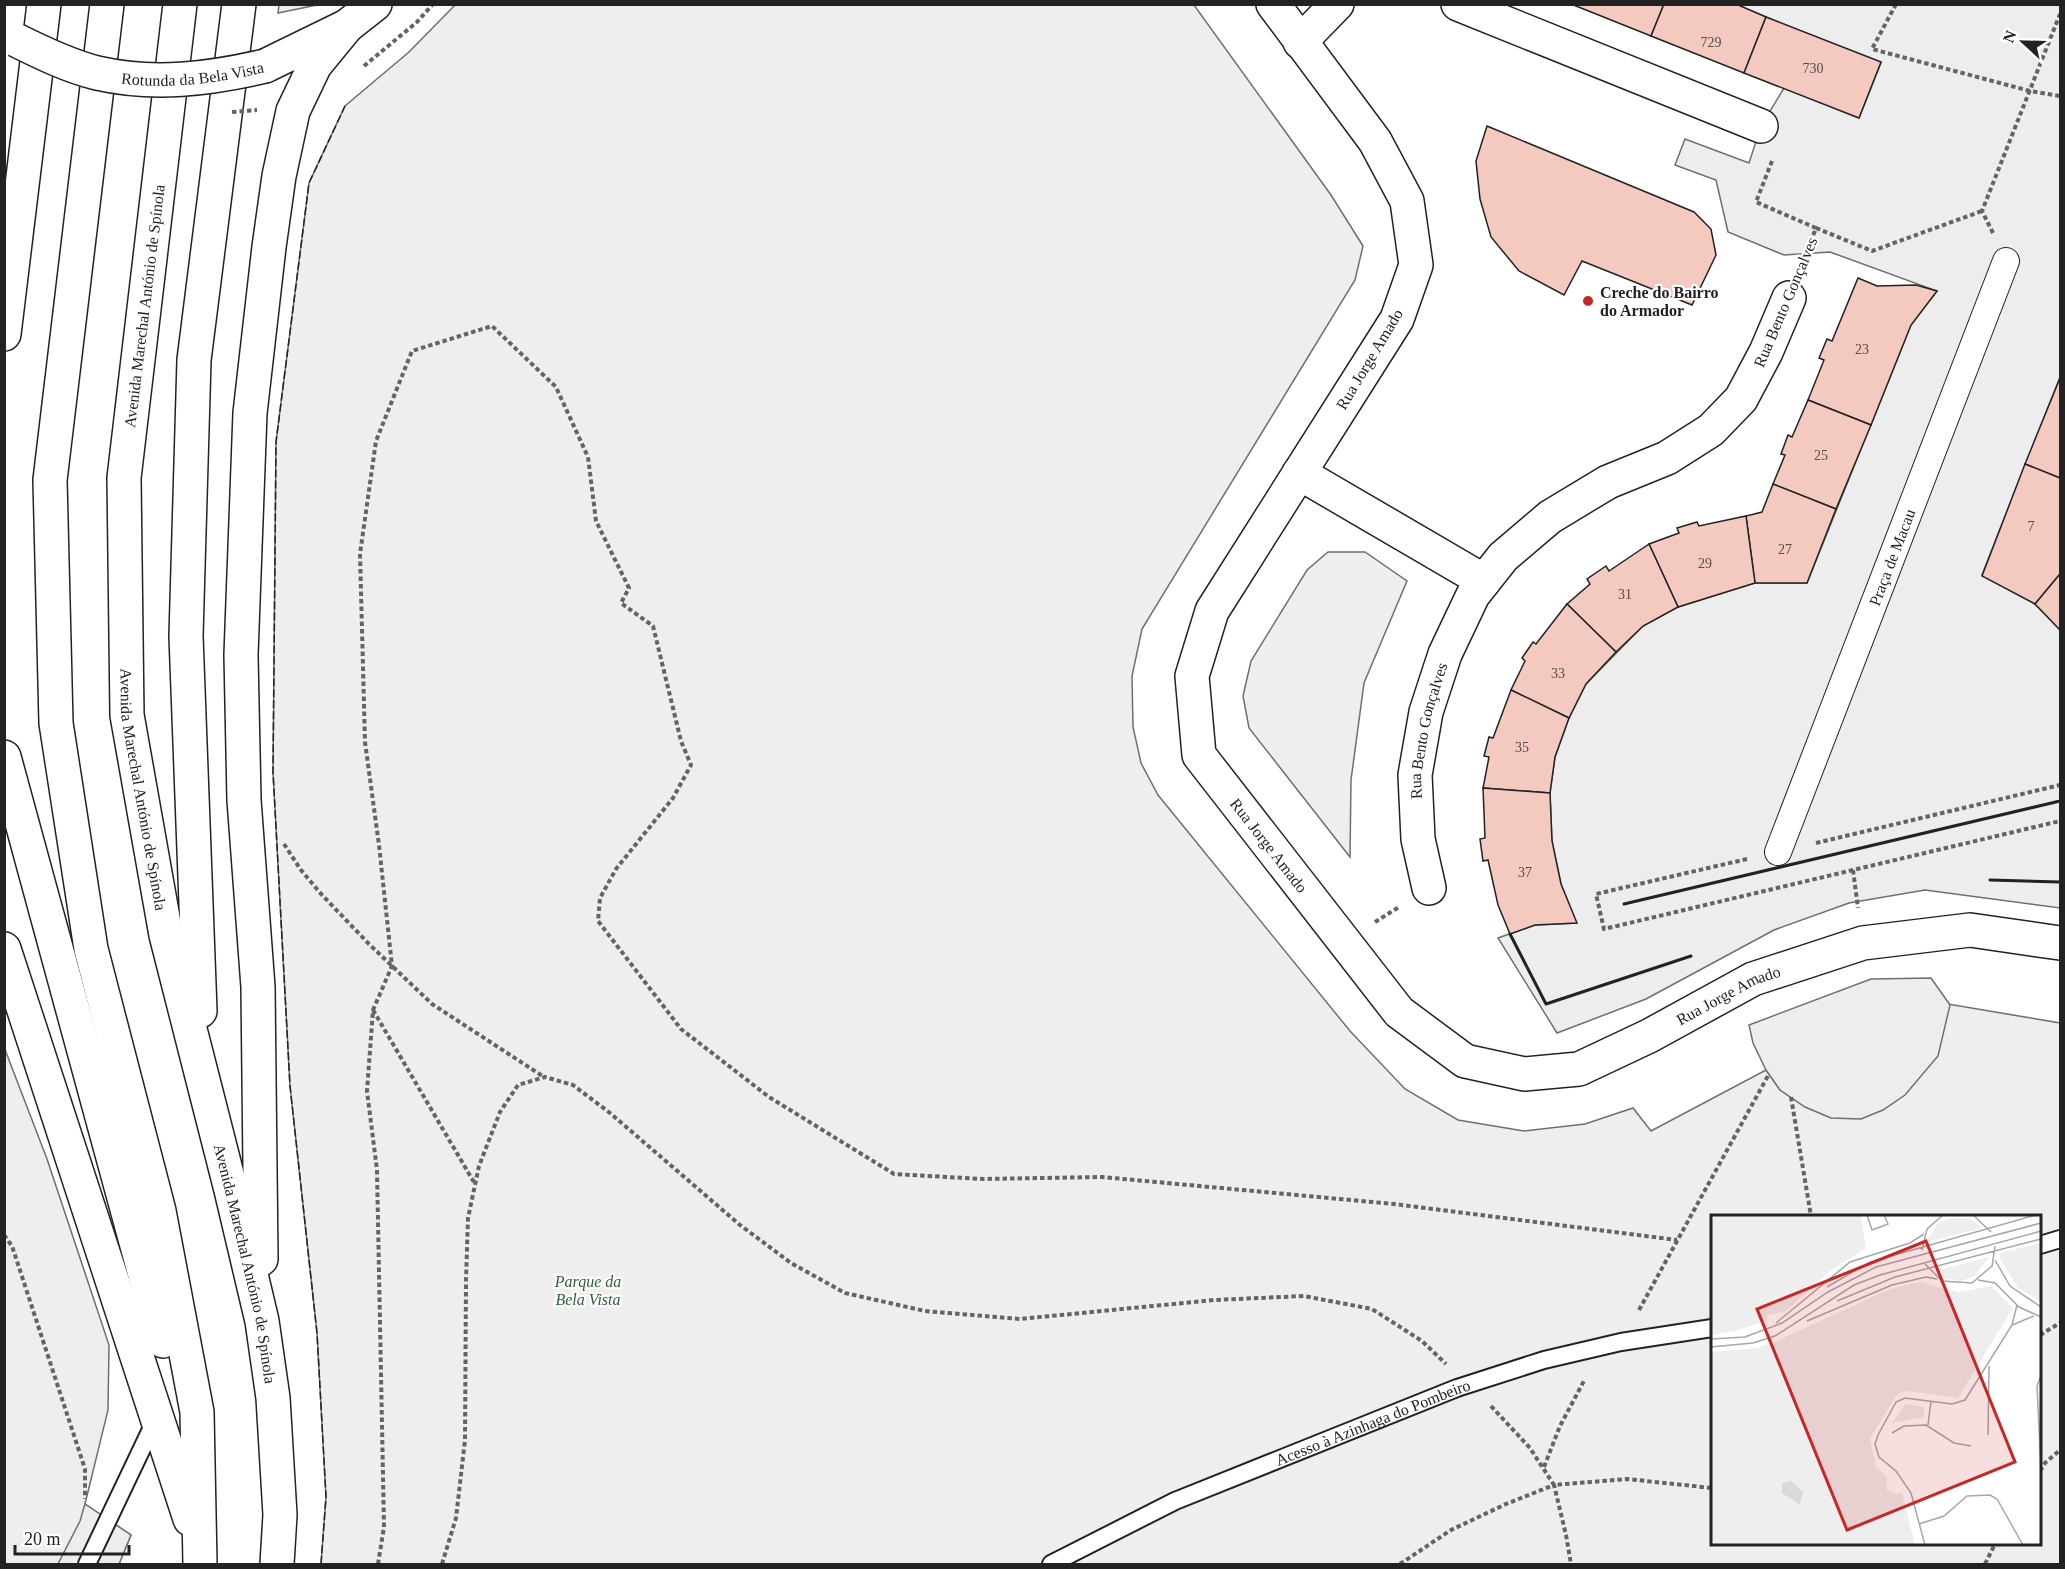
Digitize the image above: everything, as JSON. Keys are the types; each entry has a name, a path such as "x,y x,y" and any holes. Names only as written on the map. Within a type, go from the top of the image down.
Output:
{"main road":[{"path":"4,334 44,4"},
{"path":"107,4 50,480 56,723 91,949 159,1211 198,1412 200,1558"},
{"name":"Avenida Marechal António de Spínola","path":"180,4 124,478 127,714 166,935 262,1321 273,1398 279,1491 277,1564"},
{"path":"202,1073 186,636 194,371 239,4"},
{"name":"Rotunda da Bela Vista","path":"10,36 57,60 97,73 157,80 219,77 265,66 347,26 375,4"},
{"path":"1273,4 1300,42 1337,4"},
{"path":"1458,4 1761,126"},
{"path":"262,1321 258,987 244,800 242,666 250,413 279,176 293,111 315,64 347,26"},
{"name":"Rua Jorge Amado","path":"1300,42 1375,141 1407,201 1416,265 1397,319 1212,611 1192,676 1199,755 1399,1012 1465,1061 1524,1074 1579,1069 1649,1036 1753,979 1863,943 1970,930 2061,943"},
{"name":"Rua Bento Gonçalves","path":"1429,888 1418,839 1415,775 1424,723 1445,654 1473,595 1503,557 1550,517 1608,482 1667,458 1711,430 1741,399 1766,352 1789,298"},
{"path":"1299,473 1484,581"},
{"path":"4,757 162,1337 200,1558"},
{"path":"4,949 200,1558"}],"street":[{"name":"Praça de Macau","path":"1778,852 2006,261"}],"lane":[{"path":"2041,1245 2061,1239"},
{"name":"Acesso à Azinhaga do Pombeiro","path":"1051,1564 1175,1501 1468,1385 1544,1360 1621,1342 1711,1328"},
{"path":"87,1564 156,1418"}],"path":[{"path":"1896,4 1872,50 2030,91 2061,96"},
{"path":"2006,261 1982,211 2061,14"},
{"name":"Rua Bento Gonçalves","path":"1761,126 1782,135 1756,202 1816,228 1789,298"},
{"path":"1816,228 1872,251 1982,211"},
{"path":"378,1564 384,1527 377,1170 367,1090 373,1010 392,966 365,742 360,554 376,441 412,351 492,326 556,387 588,457 597,521 629,588 621,603 653,626 681,741 691,765 673,798 616,869 600,898 598,921 681,1029 769,1097 894,1174 983,1179 1102,1177 1394,1204 1677,1240"},
{"path":"2061,784 1596,894 1604,929 2061,821"},
{"path":"282,840 301,870 322,895 432,1004 545,1077 573,1085 610,1113 740,1225 791,1263 845,1293 925,1311 1020,1319 1214,1300 1304,1296 1372,1309 1422,1341 1499,1414 1530,1448 1554,1485 1571,1564"},
{"path":"1344,941 1429,888"},
{"path":"373,1010 476,1185"},
{"path":"1543,1468 1560,1426 1589,1373 1621,1342 1769,1074"},
{"path":"442,1564 456,1518 465,1440 468,1218 479,1166 500,1112 518,1085 545,1077"},
{"path":"1791,1097 1811,1215"},
{"path":"4,1235 12,1246 85,1469 85,1504"},
{"path":"2041,1334 2061,1323"},
{"path":"2041,1469 2045,1463 2061,1450"},
{"path":"1400,1564 1451,1530 1506,1504 1554,1485 1627,1479 1711,1488"},
{"path":"1985,1564 1994,1545"}],"green space":[{"path":"279,4 317,5 278,13"},
{"name":"Parque da Bela Vista","path":"455,5 1194,5 1331,195 1363,246 1355,280 1142,629 1132,676 1133,727 1141,763 1158,795 1350,1031 1405,1089 1458,1120 1524,1131 1585,1124 1633,1108 1651,1131 1766,1070 1780,1090 1791,1097 1942,1003 2060,1023 2060,1564 321,1564 326,1497 317,1333 290,1086 273,772 276,442 309,183 345,106 409,52"},
{"path":"1328,552 1365,552 1407,581 1364,683 1351,780 1350,857 1249,728 1243,696 1251,661 1307,570"},
{"path":"4,1047 47,1159 109,1345 108,1410 85,1504 131,1535 119,1564 5,1564"}],"shaded area":[{"path":"1736,5 2060,5 2060,377 1982,575 2035,604 2060,630 2060,908 1925,890 1849,903 1774,930 1646,999 1557,1033 1498,938 1535,925 1576,923 1561,884 1552,841 1550,793 1555,757 1569,718 1586,684 1643,626 1678,607 1755,583 1807,583 1911,325 1937,291 1830,252 1784,255 1728,232 1716,180 1675,165 1685,139 1749,163 1761,126 1784,88 1859,118 1881,63"},
{"path":"1931,978 1950,1005 1938,1056 1905,1095 1883,1110 1861,1119 1831,1118 1805,1107 1780,1090 1766,1070 1753,1043 1749,1025 1871,979"},
{"path":"85,1504 131,1535 119,1564 58,1564 80,1521"}],"building":[{"path":"1571,4 1664,4 1651,36"},
{"path":"1664,4 1736,4 1766,17 1744,73 1651,36"},
{"path":"1766,17 1881,62 1859,118 1744,73"},
{"name":"Creche do Bairro do Armador","path":"1487,126 1694,212 1711,229 1716,255 1692,305 1582,261 1564,295 1519,271 1491,237 1480,199 1476,161"},
{"path":"1858,278 1877,286 1916,285 1937,291 1911,325 1871,425 1808,400 1824,360 1819,358 1827,339 1832,341"},
{"path":"2060,378 2060,478 2025,464"},
{"path":"1808,400 1871,425 1836,509 1773,484 1785,455 1781,454 1788,435 1792,437"},
{"path":"2025,464 2060,478 2060,574 2035,604 1982,576"},
{"path":"1773,484 1836,509 1807,583 1755,583 1746,516 1762,512"},
{"path":"1746,516 1755,583 1678,607 1649,544 1679,533 1677,528 1697,522 1699,526"},
{"path":"1649,544 1678,607 1643,626 1616,652 1567,604 1590,584 1587,579 1606,566 1609,571"},
{"path":"2060,574 2060,630 2035,604"},
{"path":"1567,604 1616,652 1586,684 1569,718 1511,690 1525,661 1522,658"},
{"path":"1511,690 1569,718 1555,757 1550,793 1483,788 1489,757 1484,756 1489,737 1493,738"},
{"path":"1483,788 1550,793 1552,841 1561,884 1577,923 1535,925 1510,934 1498,905 1488,860 1483,861 1480,839 1485,838"}],"fence":[{"path":"321,1564 326,1497 317,1333 290,1086 273,772 276,442 309,183 345,106"}],"wall":[{"path":"1624,904 2060,801"},
{"path":"1990,880 2060,882"},
{"path":"1510,934 1546,1004 1691,956"}],"place":[{"name":"Creche do Bairro do Armador","path":"1588,301"}]}
